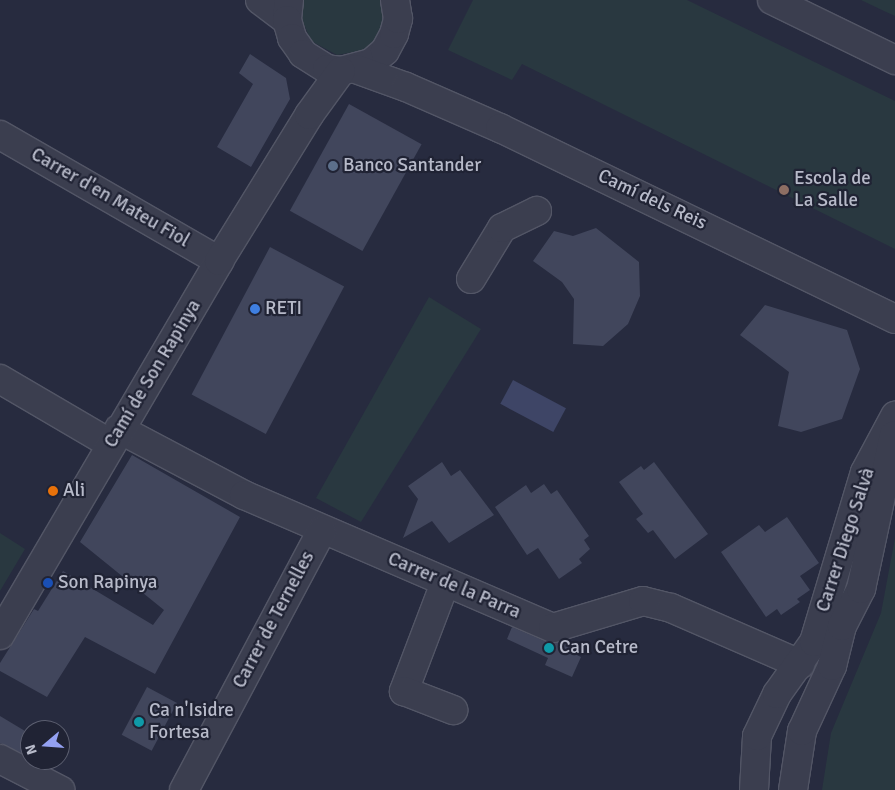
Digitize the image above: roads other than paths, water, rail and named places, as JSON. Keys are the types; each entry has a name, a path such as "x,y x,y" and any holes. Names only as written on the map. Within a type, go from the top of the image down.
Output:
{"street":[{"path":"260,0 288,10 292,38 302,54 309,115"},
{"path":"349,70 371,63 385,51 394,34 398,19 395,0"},
{"path":"772,0 895,60"},
{"path":"394,34 406,86"},
{"name":"Camí dels Reis","path":"302,54 327,69 349,70 406,86 526,141 895,319"},
{"name":"Camí de Son Rapinya","path":"1,633 219,261 309,115 349,70"},
{"name":"Carrer d'en Mateu Fiol","path":"0,135 219,261"},
{"path":"470,279 502,228 537,211"},
{"name":"Carrer de la Parra","path":"0,379 115,437 322,530 553,628 644,601 671,608 800,664"},
{"name":"Carrer Diego Salvà","path":"754,790 757,736 777,694 814,642 865,472 895,416"},
{"path":"793,790 802,731 832,666 842,626 861,589 895,428"},
{"name":"Carrer de Ternelles","path":"184,790 322,530"},
{"path":"446,582 404,691 453,710"},
{"path":"0,759 60,790"}],"water":[{"path":"513,380 566,408 553,432 500,404"}],"place":[{"name":"Banco Santander","path":"333,166"},
{"name":"Escola de La Salle","path":"784,190"},
{"name":"RETI","path":"255,309"},
{"name":"Ali","path":"53,491"},
{"name":"Son Rapinya","path":"48,583"},
{"name":"Can Cetre","path":"549,648"},
{"name":"Ca n'Isidre Fortesa","path":"139,722"}]}
